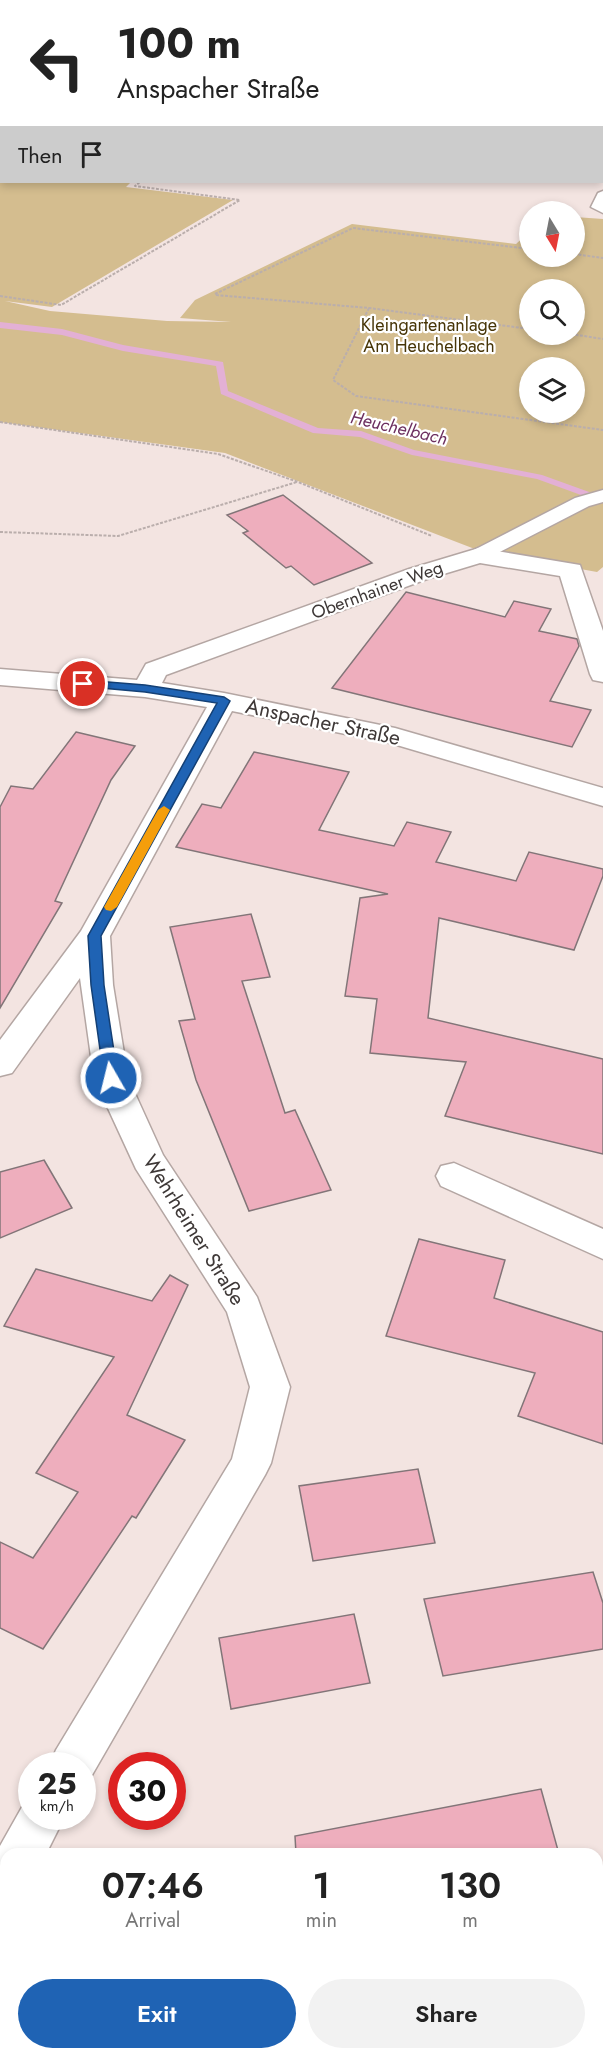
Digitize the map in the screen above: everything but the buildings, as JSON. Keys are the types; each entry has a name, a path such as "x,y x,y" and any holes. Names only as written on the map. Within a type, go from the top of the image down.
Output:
{"street":[{"name":"Obernhainer Weg","path":"145,689 156,670 407,578 479,555 571,570 595,625 603,674"},
{"name":"Anspacher Straße","path":"0,677 145,689 224,701 395,736 603,797"},
{"path":"0,1064 94,936 224,701"},
{"name":"Wehrheimer Straße","path":"80,1752 251,1463 270,1387 244,1308 148,1160 111,1078 97,985 94,936"},
{"path":"454,1176 603,1245"},
{"path":"23,1848 34,1830"}],"lane":[{"path":"603,196 599,207 603,208"},
{"path":"479,555 582,502 603,496"}],"path":[{"path":"0,296 61,305 240,200 135,186 139,183"},
{"path":"519,248 354,228 215,294 369,308 519,328"},
{"path":"585,256 603,258"},
{"path":"369,308 333,380 356,396 603,430"},
{"path":"585,336 603,339"},
{"path":"0,422 218,454 298,482 479,555"},
{"path":"0,532 118,536 298,482"}],"green space":[{"name":"Kleingartenanlage Am Heuchelbach","path":"0,183 130,183 126,187 233,200 52,307 5,301 50,311 167,321 231,322 180,318 195,300 352,224 516,244 519,241 519,267 585,267 585,218 603,219 603,567 597,572 480,551 225,453 0,422"}],"waterway":[{"name":"Heuchelbach","path":"0,325 62,332 123,348 220,364 224,392 316,431 361,434 412,452 539,477 603,500"}],"slow traffic":[{"path":"111,907 164,810"}],"route":[{"path":"83,684 145,689 224,701 94,936 97,985 111,1078"}]}
